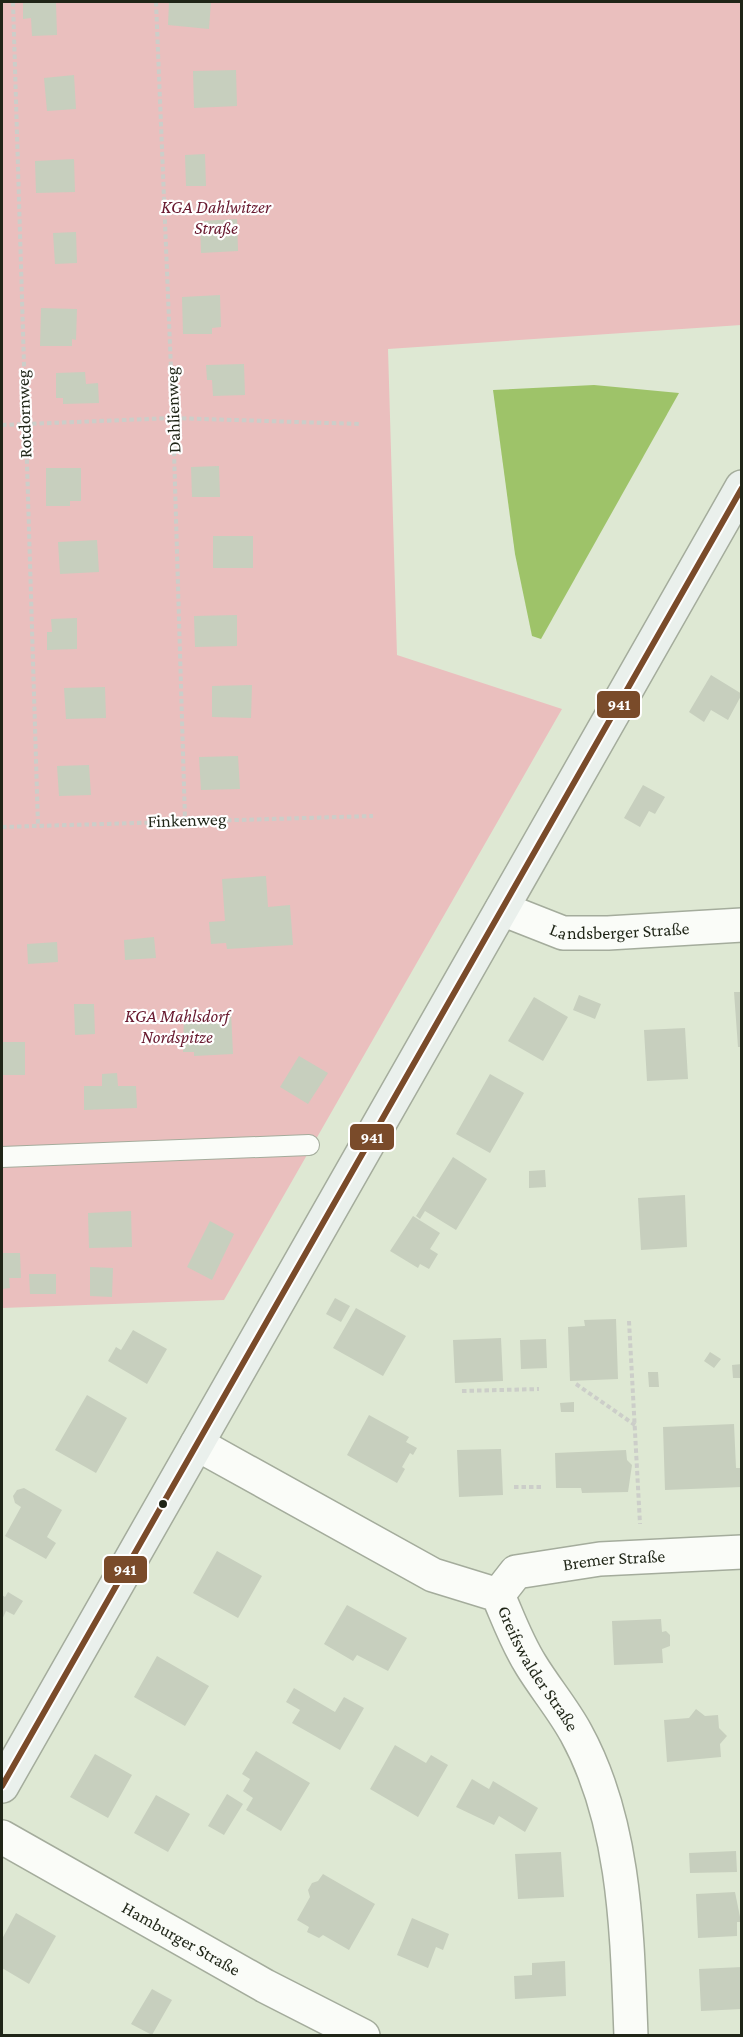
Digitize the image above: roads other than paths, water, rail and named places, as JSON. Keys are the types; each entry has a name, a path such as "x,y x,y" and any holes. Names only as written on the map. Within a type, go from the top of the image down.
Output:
{"main road":[{"path":"2,1786 741,487"}],"street":[{"name":"Landsberger Straße","path":"502,909 562,933 608,933 741,925"},
{"name":"Greifswalder Straße","path":"197,1444 433,1575 498,1595 529,1662 577,1733 598,1786 614,1839 628,1946 631,2036"},
{"name":"Bremer Straße","path":"498,1595 516,1572 600,1559 741,1552"},
{"name":"Hamburger Straße","path":"2,1838 265,1986 363,2036"}],"lane":[{"path":"2,1157 309,1145"}],"park label":[{"name":"KGA Dahlwitzer Straße","path":"216,217"},
{"name":"KGA Mahlsdorf Nordspitze","path":"177,1026"}]}
